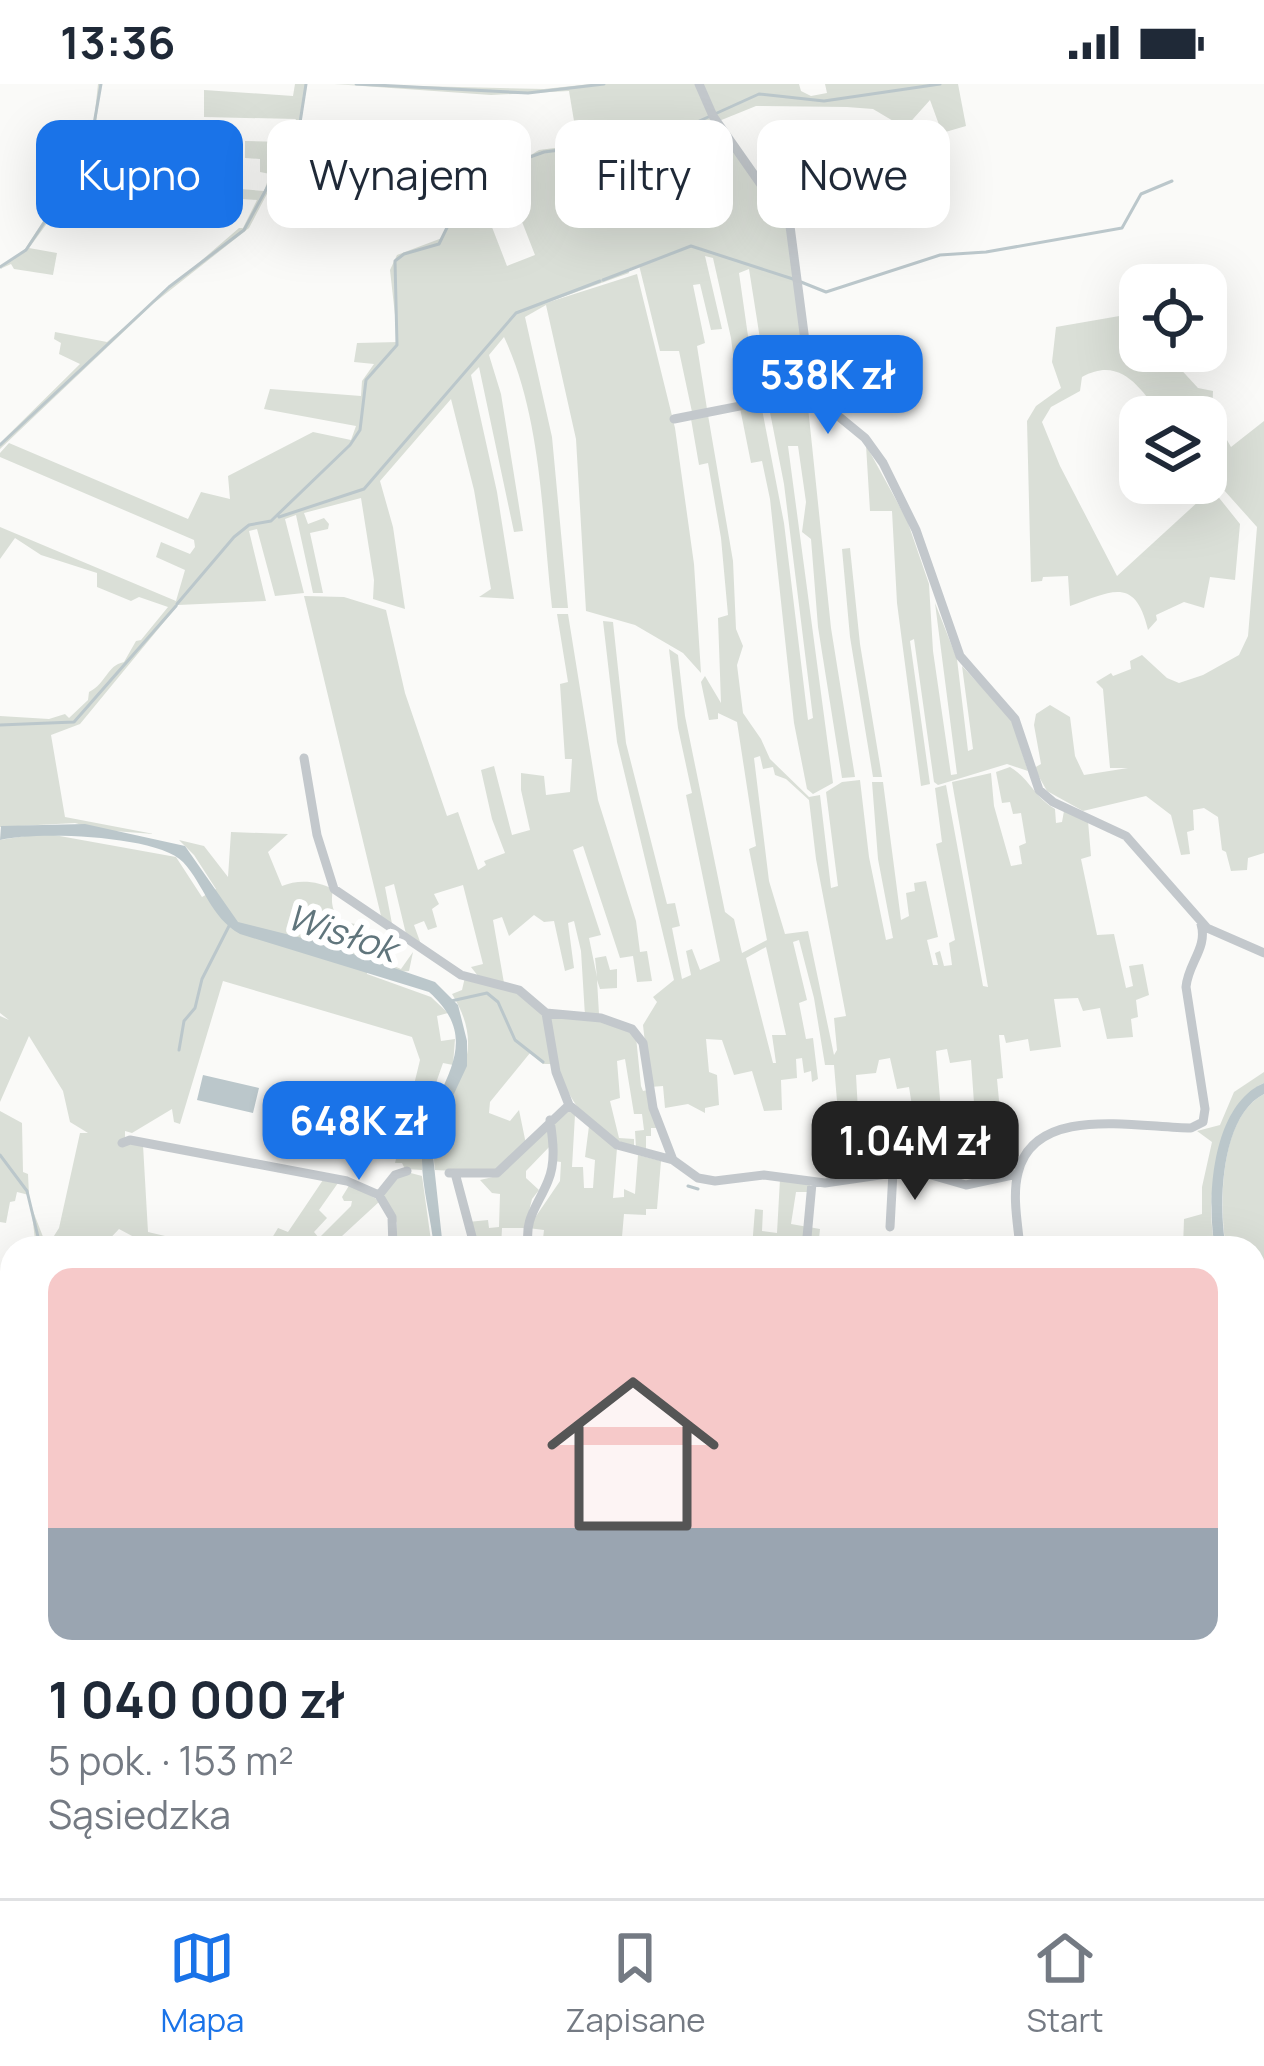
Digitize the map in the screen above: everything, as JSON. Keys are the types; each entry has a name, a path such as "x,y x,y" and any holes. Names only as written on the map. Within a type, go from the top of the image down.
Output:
{"street":[{"path":"699,84 712,115 790,226 808,364 816,391 826,406 865,438 883,463 916,530 960,656 1016,719 1039,790 1053,802 1134,842 1198,920 1213,932 1264,953"},
{"path":"674,419 816,391"},
{"path":"304,758 316,835 334,889 446,967 473,980 519,990 545,1013 601,1018 632,1029 643,1043 653,1108 673,1160 687,1173 715,1181 764,1174 812,1183 922,1171 966,1185 1017,1174"},
{"path":"1198,920 1206,944"},
{"path":"1020,1236 1017,1174 1041,1138 1062,1127 1191,1128 1203,1122 1205,1109 1186,987 1196,957 1213,932"},
{"path":"1206,944 1230,938"},
{"path":"545,1013 554,1065 569,1105 616,1145 673,1160"},
{"path":"472,1236 452,1173 500,1170 569,1105"},
{"path":"528,1236 527,1222 552,1165 550,1120"},
{"path":"122,1143 130,1140 347,1181 379,1195 394,1223 393,1236"},
{"path":"379,1195 393,1176 406,1171"},
{"path":"890,1227 893,1172"},
{"path":"459,1190 472,1174"},
{"path":"807,1236 812,1183"}],"shaded area":[{"path":"98,84 101,84 96,120"},
{"path":"295,84 307,84 301,120 204,117 204,90 293,96"},
{"path":"334,84 544,89 697,84 720,120 574,120 569,91 491,95"},
{"path":"701,84 799,84 811,96 827,93 825,84 958,84 966,126 950,131 950,120 937,120 930,100 912,120 892,120 873,109 756,106 719,120"},
{"path":"733,140 757,177 757,228 789,228 809,389 769,396 749,269 739,273 757,399 739,402 713,258 705,256 722,329 711,330 700,284 693,285 705,343 697,346 707,409 692,412 679,351 660,351 639,265 628,269 629,273 546,303 637,274 675,428 694,564 701,673 683,653 635,625 586,611 576,439 546,305 525,317 552,437 568,608 552,608 533,435 517,368 504,337 489,355 501,394 523,531 514,532 479,367 471,375 514,599 479,597 491,589 474,490 451,399 380,481 393,527 405,609 373,599 361,498 304,513 308,524 324,518 329,524 328,529 310,533 323,593 313,593 296,515 285,519 304,593 275,596 257,529 249,531 266,601 178,605 80,724 51,735 65,817 154,834 75,823 0,827 0,716 49,719 65,714 69,718 113,667 124,662 136,641 168,607 139,597 131,601 97,587 97,573 41,555 15,538 0,559 0,527 176,601 185,570 156,557 161,542 190,554 195,547 194,540 0,457 0,453 9,443 188,519 201,492 230,499 228,476 313,432 351,440 356,426 264,409 270,389 361,396 362,381 374,364 354,362 357,343 398,342 390,270 397,255 442,238 446,228 492,228 507,266 535,255 524,228 531,228 531,155 555,148 555,228 733,228"},
{"path":"245,141 267,142 267,173 260,172 260,159 245,158"},
{"path":"267,182 267,194 249,228 154,303 0,449 0,443 80,364 59,354 61,343 54,339 55,332 107,342 243,228 257,200 243,199 243,189 264,191"},
{"path":"39,228 44,228 29,248 57,253 53,275 14,269 11,264 0,269 25,249"},
{"path":"1119,316 1119,372 1183,372 1198,388 1213,391 1213,396 1146,396 1129,378 1096,371 1082,377 1080,391 1051,407 1042,422 1117,576 1196,504 1224,504 1240,524 1235,580 1210,577 1204,608 1184,602 1156,615 1148,630 1143,613 1128,595 1109,593 1070,606 1068,576 1031,582 1027,421 1036,406 1061,388 1052,362 1056,327"},
{"path":"809,394 817,404 808,407 831,628 855,777 842,778 818,627 811,539 802,532 806,502 798,446 788,446 833,783 813,794 807,789 794,723 770,499 762,461 751,463 740,408 761,404 784,523 808,720 813,718 784,484 768,402"},
{"path":"708,415 733,561 736,629 743,646 737,665 743,713 770,759 809,797 820,795 831,888 838,886 826,792 842,782 860,780 886,940 893,938 878,859 872,782 883,782 901,920 909,916 906,893 915,891 914,883 926,881 938,937 927,940 933,965 938,965 935,953 940,951 944,966 952,965 949,943 955,940 936,844 942,842 935,788 946,785 983,986 988,987 952,782 991,773 994,806 1011,866 1022,864 1019,846 1026,843 1021,813 1013,814 1010,802 1002,803 996,772 1010,767 1017,772 1055,809 1056,823 1062,822 1064,811 1088,821 1091,856 1081,859 1097,935 1114,934 1126,988 1133,986 1129,966 1143,964 1149,995 1136,1000 1133,1037 1107,1039 1100,1008 1083,1011 1078,998 1054,999 1061,1047 1030,1051 1028,1039 1006,1043 1004,1035 999,1035 1001,1122 987,1123 987,1129 976,1132 971,1060 950,1063 947,1049 936,1051 943,1135 926,1127 923,1107 912,1106 909,1087 897,1089 890,1058 879,1060 876,1073 856,1075 858,1111 838,1113 834,1065 825,1065 799,940 793,942 807,1000 799,1003 806,1039 813,1038 818,1079 812,1082 811,1071 804,1073 802,1058 796,1059 797,1078 781,1080 782,1110 764,1111 752,1071 734,1075 722,1040 706,1039 709,1072 717,1075 719,1105 705,1108 705,1113 688,1104 665,1108 663,1086 650,1087 643,1025 657,1002 653,997 674,980 617,742 603,621 613,622 626,743 667,904 675,903 680,926 672,928 682,979 691,975 686,951 692,949 700,970 720,961 686,795 692,793 669,649 678,655 685,716 725,912 734,919 742,953 767,940 749,849 756,846 737,722 718,713 718,719 709,720 701,682 705,676 721,703 718,618 728,615 708,463 699,465 691,419","holes":["760,756 763,769 773,767 775,775 809,800 846,1016 834,1018 834,1055 808,931 785,934 769,881 754,758","766,947 786,1035 772,1035 776,1063 746,958"]},
{"path":"1264,421 1264,853 1248,858 1247,870 1231,871 1222,850 1218,817 1204,808 1193,810 1194,830 1187,832 1190,854 1181,855 1171,815 1146,796 1083,811 1047,791 1034,768 1041,764 1034,725 1036,714 1050,705 1070,717 1075,756 1084,775 1128,768 1110,768 1103,689 1096,682 1131,669 1130,661 1142,655 1179,683 1239,655 1248,636 1257,527 1227,493 1227,440 1231,447"},
{"path":"866,445 907,520 929,584 933,651 951,775 957,774 935,603 957,659 968,751 973,749 962,666 1011,718 1028,771 1007,764 938,785 934,782 914,639 910,641 930,784 921,786 897,603 892,511 870,511"},
{"path":"850,548 882,777 873,777 850,637 842,549"},
{"path":"304,596 344,597 386,610 405,693 447,816 458,812 478,870 486,865 484,861 505,853 481,770 494,766 512,835 530,830 521,773 544,776 546,795 570,792 572,759 565,759 560,684 568,682 557,614 568,614 598,800 636,921 640,952 647,951 652,981 637,982 633,956 620,958 583,846 573,850 601,935 589,938 597,977 595,958 606,956 610,970 617,969 617,988 600,989 597,980 599,1014 585,1016 574,921 568,923 574,968 565,971 554,921 544,922 534,915 509,936 502,917 493,920 504,983 478,976 471,967 483,964 463,885 434,894 439,904 432,909 437,927 428,930 424,921 414,925 423,950 406,934 394,884 385,887 393,929 382,920"},
{"path":"85,824 185,846 238,922 318,942 435,982 458,1005 467,1041 467,1066 436,1132 433,1156 442,1236 432,1236 422,1154 450,1070 455,1032 447,1012 429,992 240,934 215,910 191,871 169,853 95,838 0,840 1,826"},
{"path":"231,832 288,834 268,852 282,886 308,882 333,889 332,906 338,917 363,924 358,936 369,941 368,955 401,969 413,952 409,971 368,961 367,974 431,997 448,1013 437,1016 441,1041 455,1039 453,1065 443,1063 436,1083 443,1086 423,1135 422,1170 395,1163 420,1060 412,1037 223,981 180,1124 174,1122 172,1109 132,1133 125,1131 125,1139 143,1145 148,1232 165,1236 132,1236 119,1229 112,1236 54,1236 80,1133 88,1133 70,1122 63,1091 29,1036 0,1102 0,1016 9,1020 0,1013 0,840 43,833 176,857 202,897 216,889 179,840 204,846 228,877"},
{"path":"465,977 516,991 543,1015 552,1064 543,1064 530,1053 490,1102 489,1113 510,1121 519,1110 526,1144 494,1173 435,1170 440,1123 465,1065 465,1021 452,994 462,990"},
{"path":"551,1014 621,1024 636,1037 641,1086 648,1090 660,1128 651,1128 651,1136 646,1136 646,1152 636,1148 635,1131 644,1130 642,1114 634,1114 625,1059 617,1061 620,1098 610,1101 619,1138 634,1139 634,1147 596,1127 570,1095 555,1056"},
{"path":"1264,1072 1264,1083 1247,1097 1218,1160 1211,1211 1214,1236 1183,1236 1184,1219 1202,1214 1202,1187 1212,1142 1197,1131 1220,1125 1234,1092"},
{"path":"203,1075 259,1088 253,1113 197,1100"},
{"path":"1264,1083 1264,1094 1249,1105 1231,1142 1223,1187 1225,1236 1213,1236 1217,1155 1233,1111"},
{"path":"1264,1094 1264,1236 1225,1236 1223,1186 1230,1141 1249,1105"},
{"path":"567,1109 575,1115 572,1167 583,1167 584,1188 593,1188 595,1160 585,1157 589,1126 617,1148 613,1198 624,1197 624,1189 635,1194 638,1155 661,1161 657,1209 646,1209 646,1215 624,1214 622,1236 543,1236 544,1230 528,1228 560,1181 552,1122"},
{"path":"0,1111 22,1123 23,1172 28,1174 29,1195 17,1192 6,1223 0,1222"},
{"path":"548,1126 552,1144 526,1171 526,1178 539,1190 525,1228 502,1228 502,1236 472,1236 468,1222 488,1220 489,1228 499,1227 500,1194 492,1193 480,1180 497,1176"},
{"path":"407,1172 422,1176 430,1236 396,1236 397,1223 382,1195 396,1176"},
{"path":"780,1179 811,1184 807,1192 796,1192 791,1224 820,1229 819,1236 753,1236 755,1209 763,1210 762,1231 777,1233"},
{"path":"323,1180 338,1183 319,1210 327,1218 314,1232 317,1236 273,1236 278,1228 288,1232"},
{"path":"350,1184 380,1201 342,1236 321,1236 351,1206 352,1201 342,1197"},
{"path":"31,1206 43,1236 35,1236"}],"waterway":[{"path":"95,120 101,84"},
{"path":"0,445 169,287 244,230 299,129 306,84"},
{"path":"356,84 528,93 604,84"},
{"path":"177,604 234,537 249,525 271,521 350,445 360,430 366,380 397,345 395,261 439,244 460,201 530,157 664,137 759,94 824,101 940,84"},
{"path":"801,282 826,292 940,255 986,252 1122,228 1141,194 1172,181"},
{"path":"0,267 26,250 41,228"},
{"path":"603,280 691,246 793,279"},
{"path":"279,517 364,489 516,313 600,281"},
{"path":"0,725 74,722 176,606"},
{"path":"179,1050 184,1021 195,1008 202,979 229,926"},
{"name":"Wisłok","path":"364,958 370,945 377,943"},
{"path":"451,1001 487,993 498,1002 515,1040 543,1062"},
{"path":"0,1155 27,1191 38,1236"},
{"path":"688,1186 698,1189"}]}
